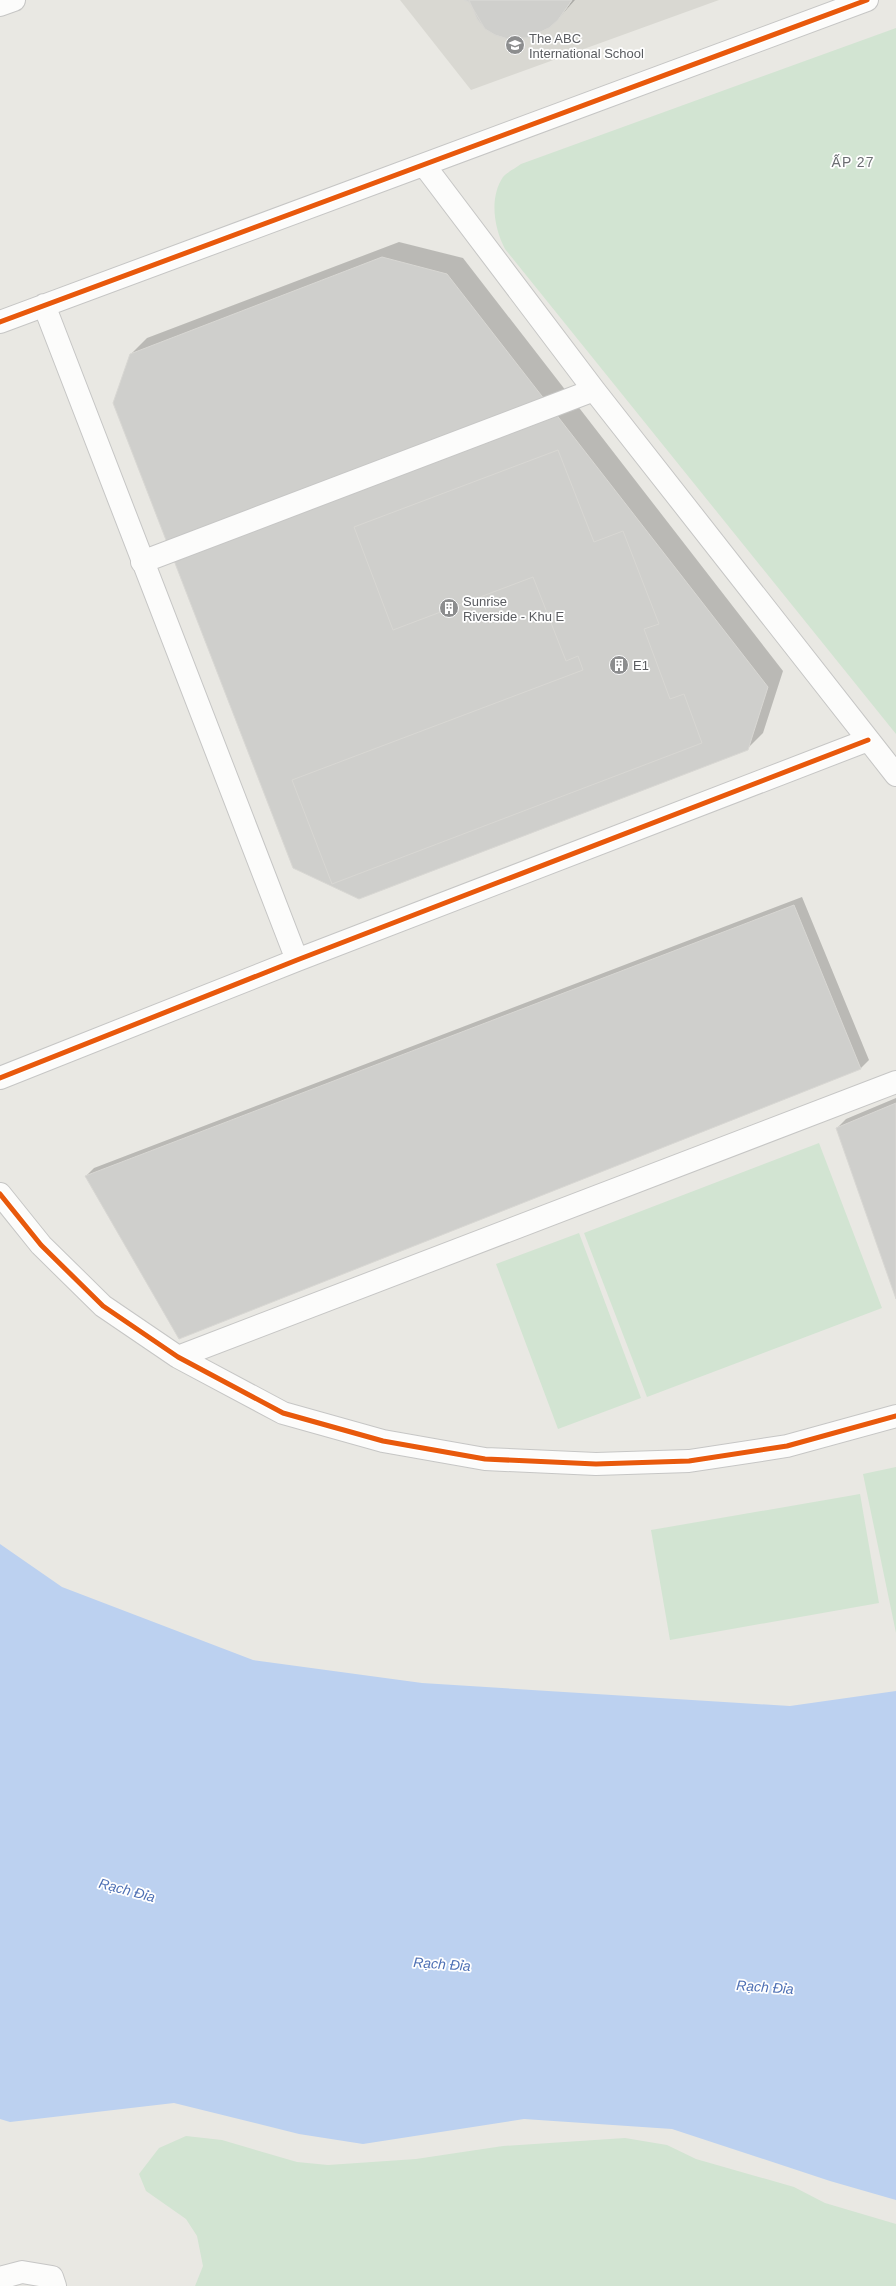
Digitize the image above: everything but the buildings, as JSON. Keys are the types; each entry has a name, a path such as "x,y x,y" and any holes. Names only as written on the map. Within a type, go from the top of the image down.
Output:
{"street":[{"path":"0,5 14,0"},
{"path":"0,322 867,0"},
{"path":"424,165 594,390 896,775"},
{"path":"44,305 297,960"},
{"path":"142,562 594,390"},
{"path":"0,1078 297,960 868,740"},
{"path":"178,1357 896,1082"},
{"path":"0,1194 41,1245 103,1306 178,1357 283,1413 383,1441 485,1459 596,1464 689,1461 788,1446 896,1416"},
{"path":"0,2278 22,2272 52,2277 55,2286"}],"shaded area":[{"name":"The ABC International School","path":"400,0 719,0 471,90"}],"green space":[{"path":"896,28 896,734 505,249 496,223 495,203 496,194 503,177 521,164"},
{"path":"819,1143 882,1308 647,1397 584,1233"},
{"path":"579,1233 641,1398 558,1429 496,1264"},
{"path":"896,1467 896,1633 863,1474"},
{"path":"860,1494 879,1603 670,1640 651,1530"},
{"path":"186,2136 222,2140 297,2162 328,2165 416,2159 503,2146 625,2138 667,2145 696,2159 794,2187 825,2203 896,2224 896,2286 195,2286 203,2266 197,2236 186,2219 146,2191 139,2174 159,2148"}],"water":[{"name":"Rạch Đỉa","path":"0,1544 62,1587 253,1660 422,1683 790,1706 896,1691 896,2200 830,2181 672,2129 524,2119 363,2144 299,2134 174,2103 10,2122 0,2119"}],"cycle path":[{"path":"0,322 867,0"},
{"path":"0,1078 297,960 868,740"},
{"path":"0,1194 41,1245 103,1306 178,1357 283,1413 383,1441 485,1459 596,1464 689,1461 787,1446 896,1416"}],"place":[{"name":"The ABC International School","path":"515,45"},
{"name":"Sunrise Riverside - Khu E","path":"449,608"},
{"name":"E1","path":"619,665"}],"district":[{"name":"ẤP 27","path":"853,162"}]}
